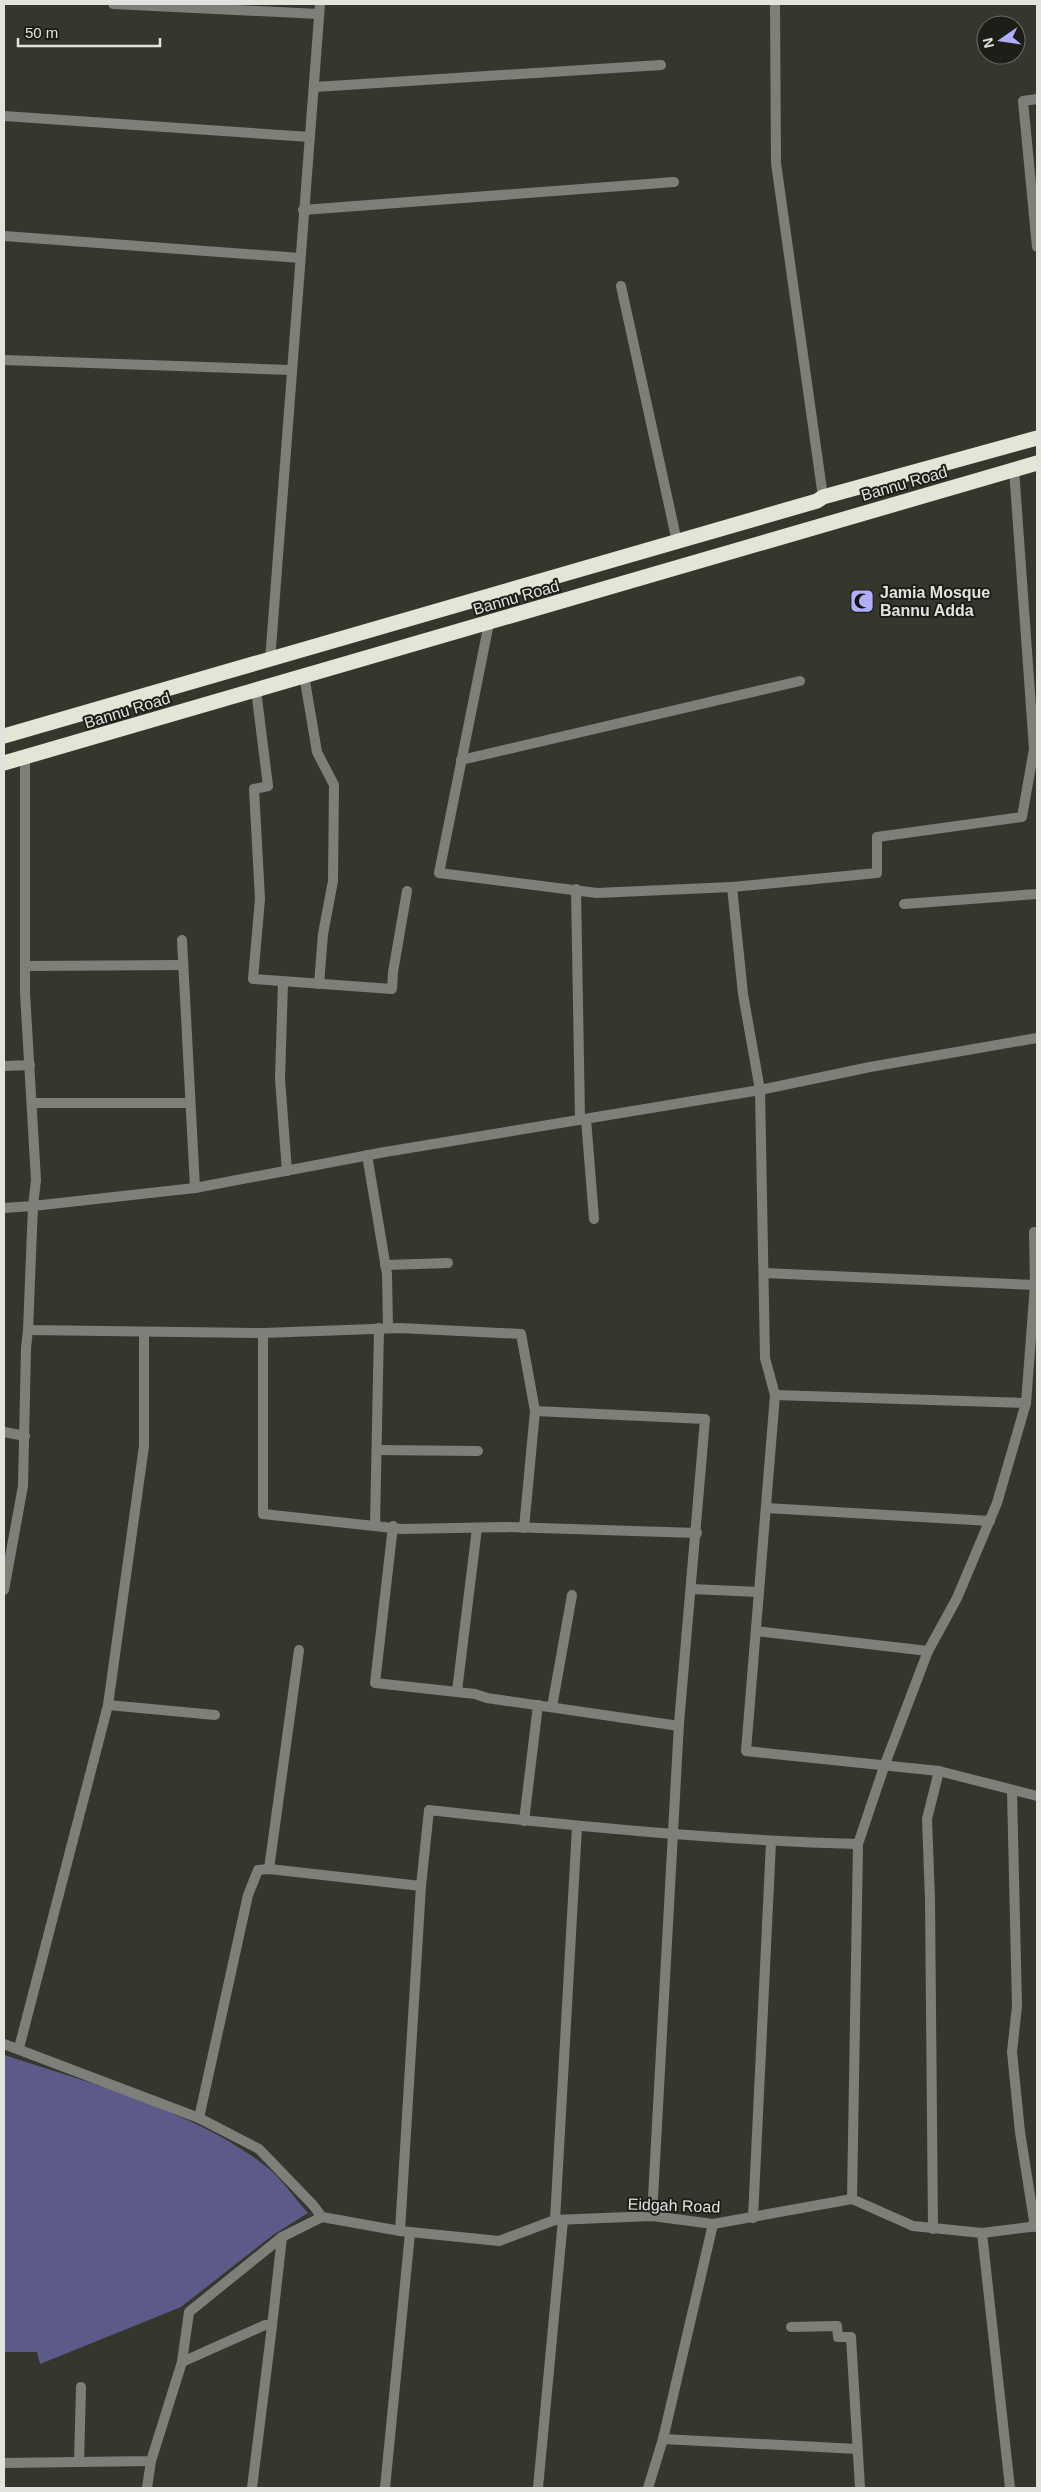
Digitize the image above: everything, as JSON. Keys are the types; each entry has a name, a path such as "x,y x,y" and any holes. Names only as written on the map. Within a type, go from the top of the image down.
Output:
{"highway":[{"name":"Bannu Road","path":"4,736 270,661 817,501 823,497 1037,438"},
{"name":"Bannu Road","path":"4,763 489,624 1037,463"}],"street":[{"path":"113,4 319,9 315,87 303,210 270,661"},
{"path":"775,4 776,163 823,497"},
{"path":"315,87 661,65"},
{"path":"1037,99 1024,101 1037,247"},
{"path":"4,116 310,137"},
{"path":"303,210 674,182"},
{"path":"4,236 300,258"},
{"path":"621,286 677,542"},
{"path":"4,360 291,370"},
{"path":"489,624 439,873 598,893 732,887 877,873 877,837 1022,817 1034,749 1014,469"},
{"path":"304,676 316,752 334,786 333,881 323,934 319,984"},
{"path":"461,760 800,681"},
{"path":"256,690 268,786 254,789 260,898 253,979 392,989 393,972 408,891"},
{"path":"4,1590 24,1486 32,1206 36,1180 25,966 25,758"},
{"path":"732,887 743,994 760,1090 765,1358 775,1395 746,1751 939,1771 1037,1796"},
{"path":"576,889 583,1119 594,1220"},
{"path":"904,904 1037,894"},
{"path":"182,940 195,1188"},
{"path":"25,966 183,965"},
{"path":"283,982 280,1079 287,1171"},
{"path":"4,1208 195,1188 366,1155 760,1090 870,1067 1037,1038"},
{"path":"4,1066 30,1065"},
{"path":"32,1103 190,1102"},
{"path":"366,1155 385,1265 384,1328 376,1450 375,1525"},
{"path":"1012,1791 1017,2006 1012,2052 1020,2132 1036,2226 982,2233 913,2226 852,2199 858,1844 885,1764 928,1651 957,1598 998,1503 1026,1403 1035,1285 1034,1232"},
{"path":"385,1265 448,1263"},
{"path":"764,1273 1035,1285"},
{"path":"28,1330 263,1333 384,1328 521,1334 535,1412 524,1528"},
{"path":"19,2048 108,1705 144,1446 144,1332"},
{"path":"263,1333 263,1514 393,1526 402,1529 524,1528 697,1533"},
{"path":"775,1395 1026,1403"},
{"path":"535,1412 705,1419 697,1533 679,1726 652,2216"},
{"path":"4,1432 25,1436"},
{"path":"376,1450 478,1451"},
{"path":"766,1508 990,1521"},
{"path":"393,1526 375,1683 456,1691 679,1726"},
{"path":"456,1691 477,1528"},
{"path":"692,1589 759,1592"},
{"path":"552,1707 572,1595"},
{"path":"756,1631 928,1651"},
{"path":"269,1869 299,1650"},
{"path":"108,1705 215,1716"},
{"path":"524,1821 538,1705"},
{"path":"933,2229 930,1900 927,1819 939,1771"},
{"path":"384,2488 405,2232 421,1886 429,1810 577,1827 770,1842 858,1844"},
{"path":"538,2488 559,2220 577,1827"},
{"path":"753,2218 770,1842"},
{"path":"199,2118 248,1895 258,1870 269,1869 421,1886"},
{"path":"4,2044 19,2048 199,2118 259,2149 313,2205 322,2217 282,2237 189,2312 182,2362 151,2461 147,2488"},
{"name":"Eidgah Road","path":"322,2217 405,2232 499,2241 559,2220 652,2216 713,2224 852,2199"},
{"path":"648,2488 663,2439 713,2224"},
{"path":"982,2233 1010,2488"},
{"path":"252,2488 282,2237"},
{"path":"182,2362 265,2326 272,2326"},
{"path":"791,2328 837,2326 838,2337 851,2337 860,2488"},
{"path":"79,2462 81,2387"},
{"path":"663,2439 857,2448"},
{"path":"4,2463 151,2461"}],"shaded area":[{"path":"4,2055 106,2088 176,2115 209,2131 240,2148 268,2168 308,2213 273,2235 181,2307 40,2364 37,2352 4,2352"}],"place":[{"name":"Jamia Mosque Bannu Adda","path":"862,601"}]}
